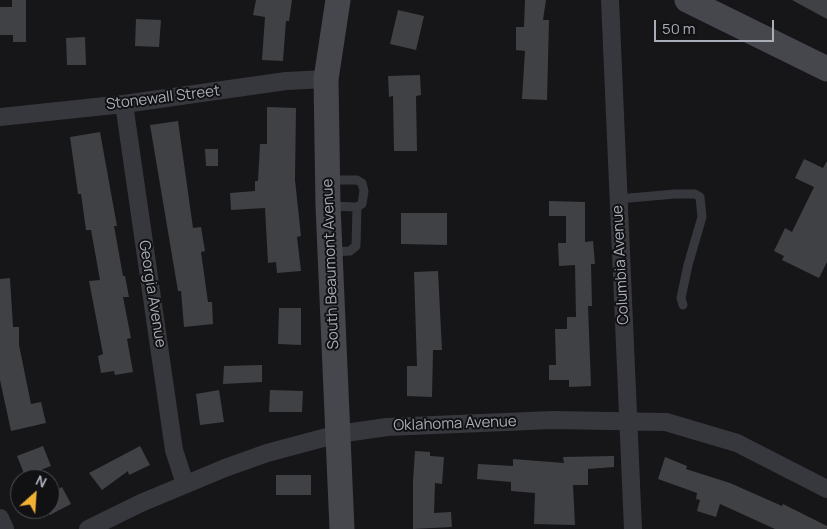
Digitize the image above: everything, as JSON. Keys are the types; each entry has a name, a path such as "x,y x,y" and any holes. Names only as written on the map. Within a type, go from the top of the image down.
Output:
{"street":[{"name":"South Beaumont Avenue","path":"338,0 326,79 327,180 342,529"},
{"name":"Columbia Avenue","path":"610,0 629,420 632,529"},
{"path":"687,0 827,69"},
{"name":"Stonewall Street","path":"0,117 124,104 286,81 326,79"},
{"name":"Georgia Avenue","path":"124,104 174,450 184,484"},
{"name":"Oklahoma Avenue","path":"88,529 184,484 267,453 338,434 388,427 552,420 666,422 708,433 765,456 827,489"},
{"path":"0,518 5,529"}],"lane":[{"path":"327,180 348,179 362,183 363,200 356,207 356,246 350,251 330,252"},
{"path":"618,199 675,194 695,194 700,197 702,217 688,265 681,298 683,305"},
{"path":"328,206 356,207"}],"building":[{"path":"12,0 26,0 26,42 13,42 13,35 0,35 0,7 12,7"},
{"path":"256,0 292,0 289,21 286,21 283,61 262,60 265,17 253,15"},
{"path":"525,0 546,0 543,20 549,20 547,100 522,99 525,51 516,50 516,27 524,27"},
{"path":"792,0 827,0 827,19"},
{"path":"398,10 424,16 416,50 390,44"},
{"path":"136,19 161,20 159,47 135,46"},
{"path":"85,37 86,65 67,65 66,38"},
{"path":"420,75 421,95 416,96 417,151 394,151 393,96 389,97 388,76"},
{"path":"267,107 296,108 295,180 301,236 297,237 301,271 277,273 276,262 268,263 265,208 231,210 230,193 255,191 255,181 258,181 260,144 267,144"},
{"path":"178,121 193,228 201,227 205,251 201,252 208,302 212,302 213,324 184,327 181,291 178,291 150,125"},
{"path":"100,132 117,226 114,226 123,276 125,276 129,297 123,297 131,338 127,339 133,372 115,375 114,371 101,373 98,356 103,354 89,281 100,280 91,230 86,230 81,194 78,194 70,137"},
{"path":"205,149 218,149 218,166 206,166"},
{"path":"804,159 823,168 827,161 827,262 819,278 782,260 784,256 774,251 785,228 792,232 814,187 795,178"},
{"path":"549,201 585,202 585,242 593,241 595,264 591,264 592,306 588,306 591,386 569,387 569,380 549,380 549,365 556,365 555,329 567,329 567,317 576,317 575,265 559,266 558,243 566,243 566,216 549,216"},
{"path":"401,213 447,213 447,245 401,244"},
{"path":"438,271 442,350 433,350 432,397 407,396 407,366 417,366 414,272"},
{"path":"10,278 13,327 19,327 19,345 31,404 41,402 46,423 11,431 0,380 0,279"},
{"path":"279,308 301,308 301,345 278,344"},
{"path":"262,365 262,382 223,384 224,366"},
{"path":"219,390 224,422 200,425 196,394"},
{"path":"270,390 303,391 302,412 269,412"},
{"path":"43,446 51,466 43,469 22,469 17,456"},
{"path":"140,446 150,465 129,475 128,471 102,490 89,473"},
{"path":"415,451 430,452 430,456 444,457 442,484 435,483 434,513 451,512 452,527 413,529"},
{"path":"614,456 614,467 588,469 588,485 573,485 575,525 534,524 535,493 511,491 511,482 477,479 478,464 513,466 513,459 564,463 563,457"},
{"path":"665,457 687,466 686,469 730,483 782,506 783,504 827,526 827,529 775,529 720,504 716,517 697,511 700,500 696,499 697,493 658,479"},
{"path":"276,475 311,475 311,495 276,495"},
{"path":"62,487 71,504 60,510 60,488"}]}
